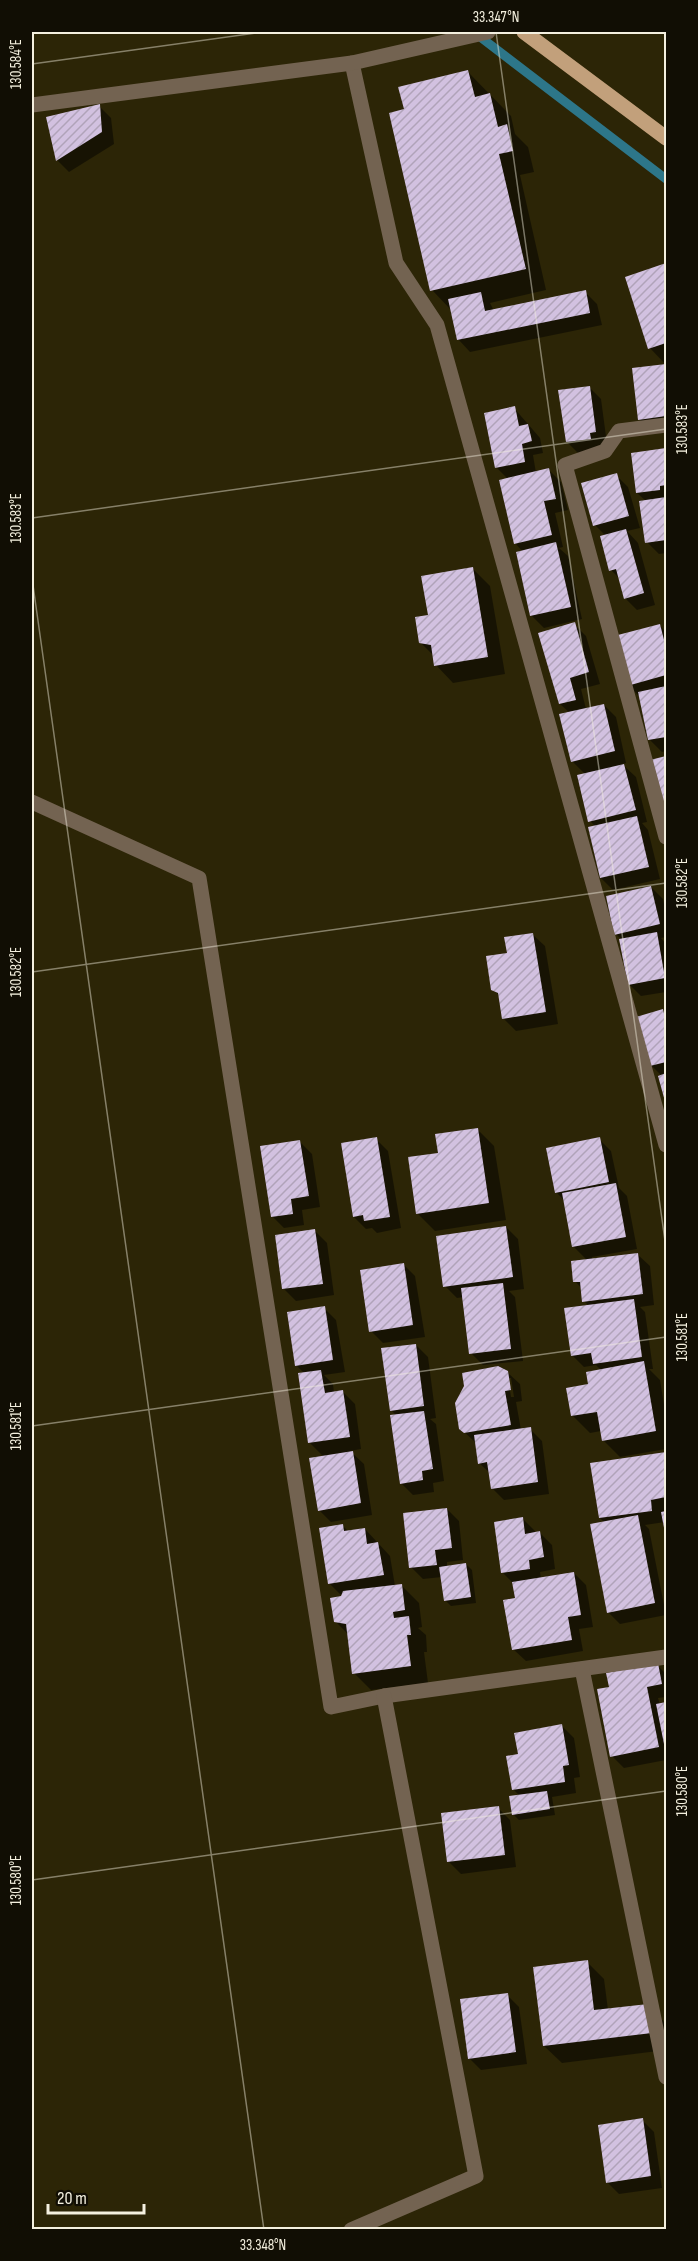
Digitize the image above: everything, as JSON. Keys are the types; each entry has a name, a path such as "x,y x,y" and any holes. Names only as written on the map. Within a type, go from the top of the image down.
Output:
{"main road":[{"path":"524,32 666,138"}],"street":[{"path":"32,105 352,63 488,32"},
{"path":"352,63 396,263 437,325 666,1144"},
{"path":"666,425 619,431 605,451 565,465 666,837"},
{"path":"32,802 199,878 331,1707 384,1696 666,1657"},
{"path":"582,1669 666,2077"},
{"path":"351,2229 476,2176 384,1696"}],"building":[{"path":"468,70 475,97 490,93 498,127 507,124 513,151 499,154 526,269 430,291 389,113 404,109 398,87"},
{"path":"100,104 102,132 56,161 46,117"},
{"path":"666,263 666,343 648,349 625,277"},
{"path":"586,290 590,313 457,340 448,299 481,292 485,311"},
{"path":"666,364 666,416 638,420 632,368"},
{"path":"590,386 596,432 590,433 591,439 566,442 558,390"},
{"path":"515,406 519,426 528,424 532,441 522,444 525,462 495,468 484,413"},
{"path":"666,448 666,485 660,486 660,490 636,493 631,453"},
{"path":"549,468 556,499 544,501 552,535 514,544 499,480"},
{"path":"617,473 629,516 593,526 581,483"},
{"path":"666,497 666,540 645,543 639,501"},
{"path":"626,529 644,593 624,599 616,569 609,571 600,536"},
{"path":"556,542 571,607 530,616 516,552"},
{"path":"473,567 488,657 434,666 431,645 419,643 415,617 428,615 421,576"},
{"path":"575,622 589,672 570,678 576,700 559,704 538,633"},
{"path":"660,624 666,648 666,675 627,686 614,636"},
{"path":"666,686 666,737 648,740 638,692"},
{"path":"604,704 615,751 571,762 559,714"},
{"path":"666,756 666,804 660,806 650,760"},
{"path":"624,764 636,810 588,822 577,775"},
{"path":"637,816 649,867 600,878 588,827"},
{"path":"651,886 660,924 614,935 606,896"},
{"path":"657,932 665,978 628,985 619,939"},
{"path":"533,933 546,1012 502,1019 498,993 491,990 486,956 507,953 504,937"},
{"path":"663,1009 666,1023 666,1062 650,1066 636,1017"},
{"path":"666,1073 666,1105 658,1076"},
{"path":"478,1128 489,1203 416,1214 408,1157 438,1153 435,1134"},
{"path":"377,1137 390,1217 364,1221 363,1215 353,1217 341,1143"},
{"path":"600,1137 609,1182 555,1193 546,1148"},
{"path":"300,1140 309,1196 291,1199 293,1214 271,1217 260,1146"},
{"path":"616,1183 626,1237 572,1247 562,1193"},
{"path":"506,1226 513,1277 443,1287 436,1236"},
{"path":"315,1229 323,1284 282,1289 275,1235"},
{"path":"638,1253 643,1294 582,1302 580,1282 573,1282 571,1261"},
{"path":"404,1263 413,1325 369,1332 360,1270"},
{"path":"503,1283 511,1349 469,1354 461,1288"},
{"path":"634,1299 642,1357 593,1364 591,1353 571,1356 564,1308"},
{"path":"325,1306 333,1360 295,1366 287,1312"},
{"path":"416,1344 424,1406 390,1411 381,1348"},
{"path":"644,1361 656,1431 602,1441 597,1412 571,1416 566,1388 588,1384 586,1372"},
{"path":"498,1366 508,1371 511,1390 505,1391 511,1425 464,1433 459,1429 455,1403 464,1386 462,1373"},
{"path":"321,1370 325,1393 343,1390 350,1437 308,1443 298,1373"},
{"path":"424,1411 433,1469 422,1471 423,1480 400,1484 390,1415"},
{"path":"531,1427 538,1482 491,1489 487,1462 478,1464 474,1435"},
{"path":"353,1451 361,1503 318,1511 309,1458"},
{"path":"666,1452 666,1497 651,1500 652,1511 599,1518 590,1463"},
{"path":"447,1508 452,1548 435,1550 437,1565 409,1568 403,1513"},
{"path":"666,1511 666,1533 665,1533 661,1512"},
{"path":"638,1515 655,1603 607,1613 590,1524"},
{"path":"523,1517 525,1534 540,1531 544,1557 529,1560 530,1569 501,1573 494,1522"},
{"path":"343,1524 344,1531 365,1528 367,1544 378,1542 384,1575 328,1584 319,1528"},
{"path":"466,1563 471,1597 444,1601 439,1567"},
{"path":"574,1572 581,1615 568,1617 572,1640 512,1650 503,1600 515,1598 512,1582"},
{"path":"402,1584 405,1610 393,1612 394,1618 409,1616 411,1635 407,1635 411,1666 352,1674 346,1624 334,1622 330,1598 341,1596 343,1591"},
{"path":"658,1663 662,1684 647,1687 659,1747 610,1757 597,1689 609,1687 606,1673"},
{"path":"666,1702 666,1744 664,1744 656,1704"},
{"path":"562,1724 569,1765 563,1766 565,1782 512,1790 506,1756 518,1754 514,1733"},
{"path":"547,1791 550,1809 512,1815 509,1796"},
{"path":"499,1806 505,1855 447,1862 441,1813"},
{"path":"588,1960 594,2010 648,2004 652,2033 543,2046 533,1967"},
{"path":"508,1993 516,2052 468,2059 460,1999"},
{"path":"643,2118 651,2176 606,2183 598,2125"}],"waterway":[{"path":"475,33 666,179"}]}
